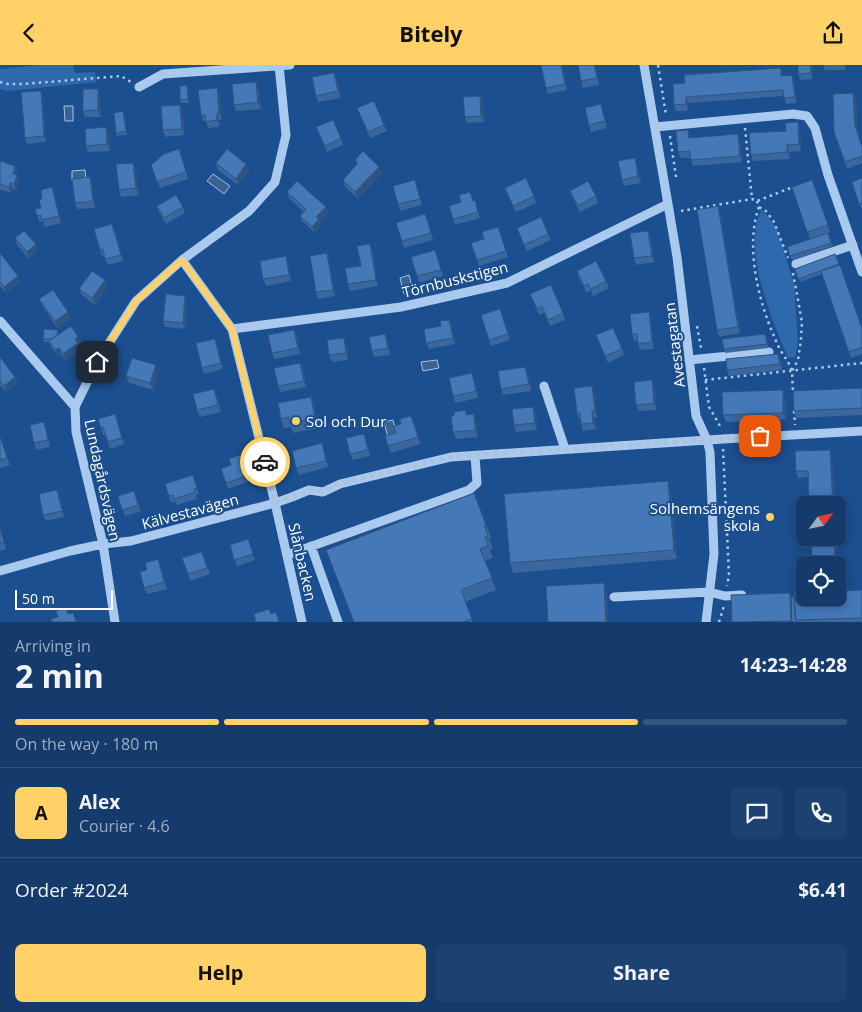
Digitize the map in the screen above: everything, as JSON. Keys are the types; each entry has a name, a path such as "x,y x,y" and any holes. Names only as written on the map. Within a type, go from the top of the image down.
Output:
{"street":[{"path":"139,87 163,74 290,65"},
{"name":"Avestagatan","path":"644,65 684,310 696,416 707,440 710,452 714,554 706,622"},
{"name":"Lundagårdsvägen","path":"116,622 103,544 76,432 75,407 97,362 136,301 182,260 249,211 275,182 286,135 279,66"},
{"path":"655,127 793,114 807,117 815,128 828,175 862,272"},
{"name":"Törnbuskstigen","path":"232,329 401,307 507,283 668,204"},
{"path":"796,264 852,245"},
{"name":"Slånbacken","path":"182,260 232,329 302,622"},
{"path":"0,321 75,407"},
{"path":"689,360 769,352"},
{"path":"544,386 565,449"},
{"name":"Kälvestavägen","path":"0,571 70,551 103,544 131,541 275,503 309,490 323,491 340,483 451,457 862,431"},
{"path":"287,555 469,490 477,483 475,455"},
{"path":"311,547 338,622"},
{"path":"614,597 709,592 726,596 755,595"}],"path":[{"path":"658,65 676,182"},
{"path":"0,82 23,84 121,77 139,87"},
{"path":"744,118 752,199"},
{"path":"756,201 794,187"},
{"path":"681,211 752,199 770,216 791,265 802,322 798,361 792,371"},
{"path":"759,207 755,219 753,247 756,271 768,323 781,351 790,363 794,397"},
{"path":"696,319 709,407 719,423 723,439 729,575 724,607 719,622"},
{"path":"705,380 862,363"},
{"path":"794,406 796,434"}],"shaded area":[{"path":"37,65 73,65 75,73 95,72 97,82 7,91 0,89 0,69"},
{"path":"64,106 73,106 73,121 65,121"},
{"path":"85,170 86,179 72,180 72,171"},
{"path":"213,174 230,186 224,194 207,181"},
{"path":"762,209 777,229 794,283 798,343 795,357 788,358 761,284 755,244 756,225"},
{"path":"409,275 413,291 404,294 400,278"},
{"path":"437,360 439,368 423,371 421,362"},
{"path":"393,420 397,436 388,438 384,422"}],"building":[{"path":"541,65 561,65 565,84 546,88"},
{"path":"578,65 594,65 597,78 581,81"},
{"path":"798,65 810,65 811,73 798,74"},
{"path":"781,68 781,76 792,75 795,97 784,98 783,90 686,97 686,104 674,105 673,84 685,83 684,75"},
{"path":"334,73 338,91 316,96 312,77"},
{"path":"256,82 258,102 234,105 232,84"},
{"path":"187,85 188,99 180,100 180,86"},
{"path":"217,88 219,113 217,113 217,120 206,122 205,115 201,115 198,90"},
{"path":"83,89 98,89 98,110 83,111"},
{"path":"41,91 44,136 25,138 21,92"},
{"path":"853,93 855,126 862,147 862,156 845,162 834,132 833,94"},
{"path":"480,96 481,116 465,117 463,97"},
{"path":"374,101 384,125 368,132 357,108"},
{"path":"601,104 605,121 589,125 585,108"},
{"path":"180,105 182,129 163,130 161,106"},
{"path":"123,111 126,131 116,133 114,113"},
{"path":"333,120 341,138 325,146 316,127"},
{"path":"798,122 799,144 787,145 787,152 751,155 749,133 786,131 785,123"},
{"path":"106,127 107,144 86,146 85,129"},
{"path":"688,130 689,138 738,134 740,156 691,160 690,151 678,152 676,131"},
{"path":"179,149 186,172 157,182 151,165 164,154"},
{"path":"227,149 246,164 236,179 216,163"},
{"path":"363,151 379,167 355,192 343,180 358,163 355,160"},
{"path":"635,158 638,176 622,180 618,161"},
{"path":"0,161 15,166 13,174 17,175 14,184 10,183 9,187 0,184"},
{"path":"133,163 136,188 119,190 116,164"},
{"path":"90,177 93,201 75,203 72,179"},
{"path":"526,178 534,196 513,206 505,188"},
{"path":"862,178 862,203 859,204 852,182"},
{"path":"415,180 420,199 398,204 393,186"},
{"path":"812,180 828,225 807,232 792,187"},
{"path":"297,181 326,207 316,217 319,219 312,227 300,216 306,209 287,192"},
{"path":"588,181 596,196 578,206 570,191"},
{"path":"52,187 59,216 42,220 41,215 37,216 35,209 41,208 39,199 42,199 41,190"},
{"path":"470,192 473,201 475,200 478,212 453,219 449,206 461,202 459,195"},
{"path":"176,195 183,207 164,218 157,206"},
{"path":"718,206 738,327 717,330 697,210"},
{"path":"425,214 431,233 402,241 396,223"},
{"path":"541,217 548,234 524,245 517,228"},
{"path":"112,224 121,255 105,259 103,249 100,250 94,229"},
{"path":"498,227 506,251 477,260 471,243 484,239 482,232"},
{"path":"24,231 36,244 27,252 15,238"},
{"path":"648,231 652,256 634,258 630,233"},
{"path":"828,233 831,243 790,256 787,247"},
{"path":"370,244 376,280 348,284 345,268 361,266 357,246"},
{"path":"435,250 441,270 417,276 411,257"},
{"path":"0,253 18,276 4,287 0,282"},
{"path":"327,253 333,290 316,292 310,256"},
{"path":"835,254 839,264 798,279 795,269"},
{"path":"286,256 289,275 263,279 260,261"},
{"path":"596,261 606,281 591,289 588,284 584,286 577,271"},
{"path":"840,265 862,329 862,347 849,352 821,271"},
{"path":"92,271 105,280 92,298 79,289"},
{"path":"551,285 563,313 548,320 542,306 537,309 530,294"},
{"path":"53,290 68,312 55,321 39,299"},
{"path":"166,294 185,296 183,323 163,321"},
{"path":"500,309 508,334 489,340 481,315"},
{"path":"649,312 652,342 638,344 637,334 632,334 630,314"},
{"path":"449,320 453,338 426,343 424,329 441,326 440,321"},
{"path":"71,326 78,337 75,339 78,343 63,354 59,348 55,350 49,341"},
{"path":"613,328 622,349 605,356 596,335"},
{"path":"44,329 58,330 57,335 51,339 43,339"},
{"path":"294,330 298,348 272,353 268,335"},
{"path":"385,334 388,348 372,351 369,337"},
{"path":"765,334 767,344 724,349 722,339"},
{"path":"344,338 346,353 329,355 327,340"},
{"path":"215,339 221,363 202,368 196,343"},
{"path":"778,354 780,364 727,370 726,359"},
{"path":"0,357 15,377 4,386 0,381"},
{"path":"132,358 156,365 150,383 126,376"},
{"path":"300,363 304,381 278,386 274,368"},
{"path":"525,367 529,384 501,389 498,371"},
{"path":"472,373 476,391 453,396 449,378"},
{"path":"652,380 654,403 636,405 634,382"},
{"path":"592,386 595,411 592,411 593,423 581,424 580,413 577,413 574,388"},
{"path":"862,388 862,408 794,411 793,391"},
{"path":"214,389 218,405 197,410 193,394"},
{"path":"783,390 783,413 723,415 722,392"},
{"path":"311,397 315,418 290,423 289,417 281,419 278,403"},
{"path":"533,407 535,423 514,425 512,409"},
{"path":"466,410 466,415 474,414 475,430 453,432 451,416 454,416 454,412"},
{"path":"115,414 122,438 108,442 98,419"},
{"path":"411,416 418,437 388,446 385,436 396,433 394,426 401,424 400,419"},
{"path":"44,422 48,440 34,443 30,425"},
{"path":"364,434 368,450 350,454 346,438"},
{"path":"0,436 7,458 0,460"},
{"path":"322,443 326,461 296,468 292,451"},
{"path":"830,450 833,496 809,496 808,471 796,471 795,451"},
{"path":"240,455 248,475 226,483 221,469 231,465 229,459"},
{"path":"193,475 197,488 194,489 195,492 174,499 173,495 169,496 165,484"},
{"path":"668,481 674,550 510,563 504,494"},
{"path":"57,490 62,511 43,515 39,494"},
{"path":"134,491 138,505 122,510 118,496"},
{"path":"474,493 486,525 484,525 488,536 485,537 488,546 480,549 492,578 461,590 472,619 463,622 354,622 326,550"},
{"path":"0,528 4,542 0,543"},
{"path":"248,539 253,554 234,560 230,545"},
{"path":"811,546 834,546 835,556 812,556"},
{"path":"202,552 207,568 188,574 182,558"},
{"path":"158,559 164,582 144,588 140,572 147,570 145,563"},
{"path":"604,583 606,622 548,622 546,586"},
{"path":"862,590 862,618 795,620 794,593 796,593 796,606 846,606 846,591"},
{"path":"790,593 791,621 732,622 731,595"},
{"path":"791,597 794,597 796,622 792,622"},
{"path":"66,608 68,614 73,613 76,622 52,622 51,619 58,617 56,611"},
{"path":"269,609 271,614 276,612 279,622 256,622 254,614"}],"way so far":[{"path":"265,462 275,503 309,490 323,491 340,483 451,457 760,436"}],"place":[{"name":"Sol och Dur","path":"296,421"},
{"name":"Solhemsängens skola","path":"770,517"}],"route":[{"path":"97,362 136,301 182,260 232,329 265,462"}]}
